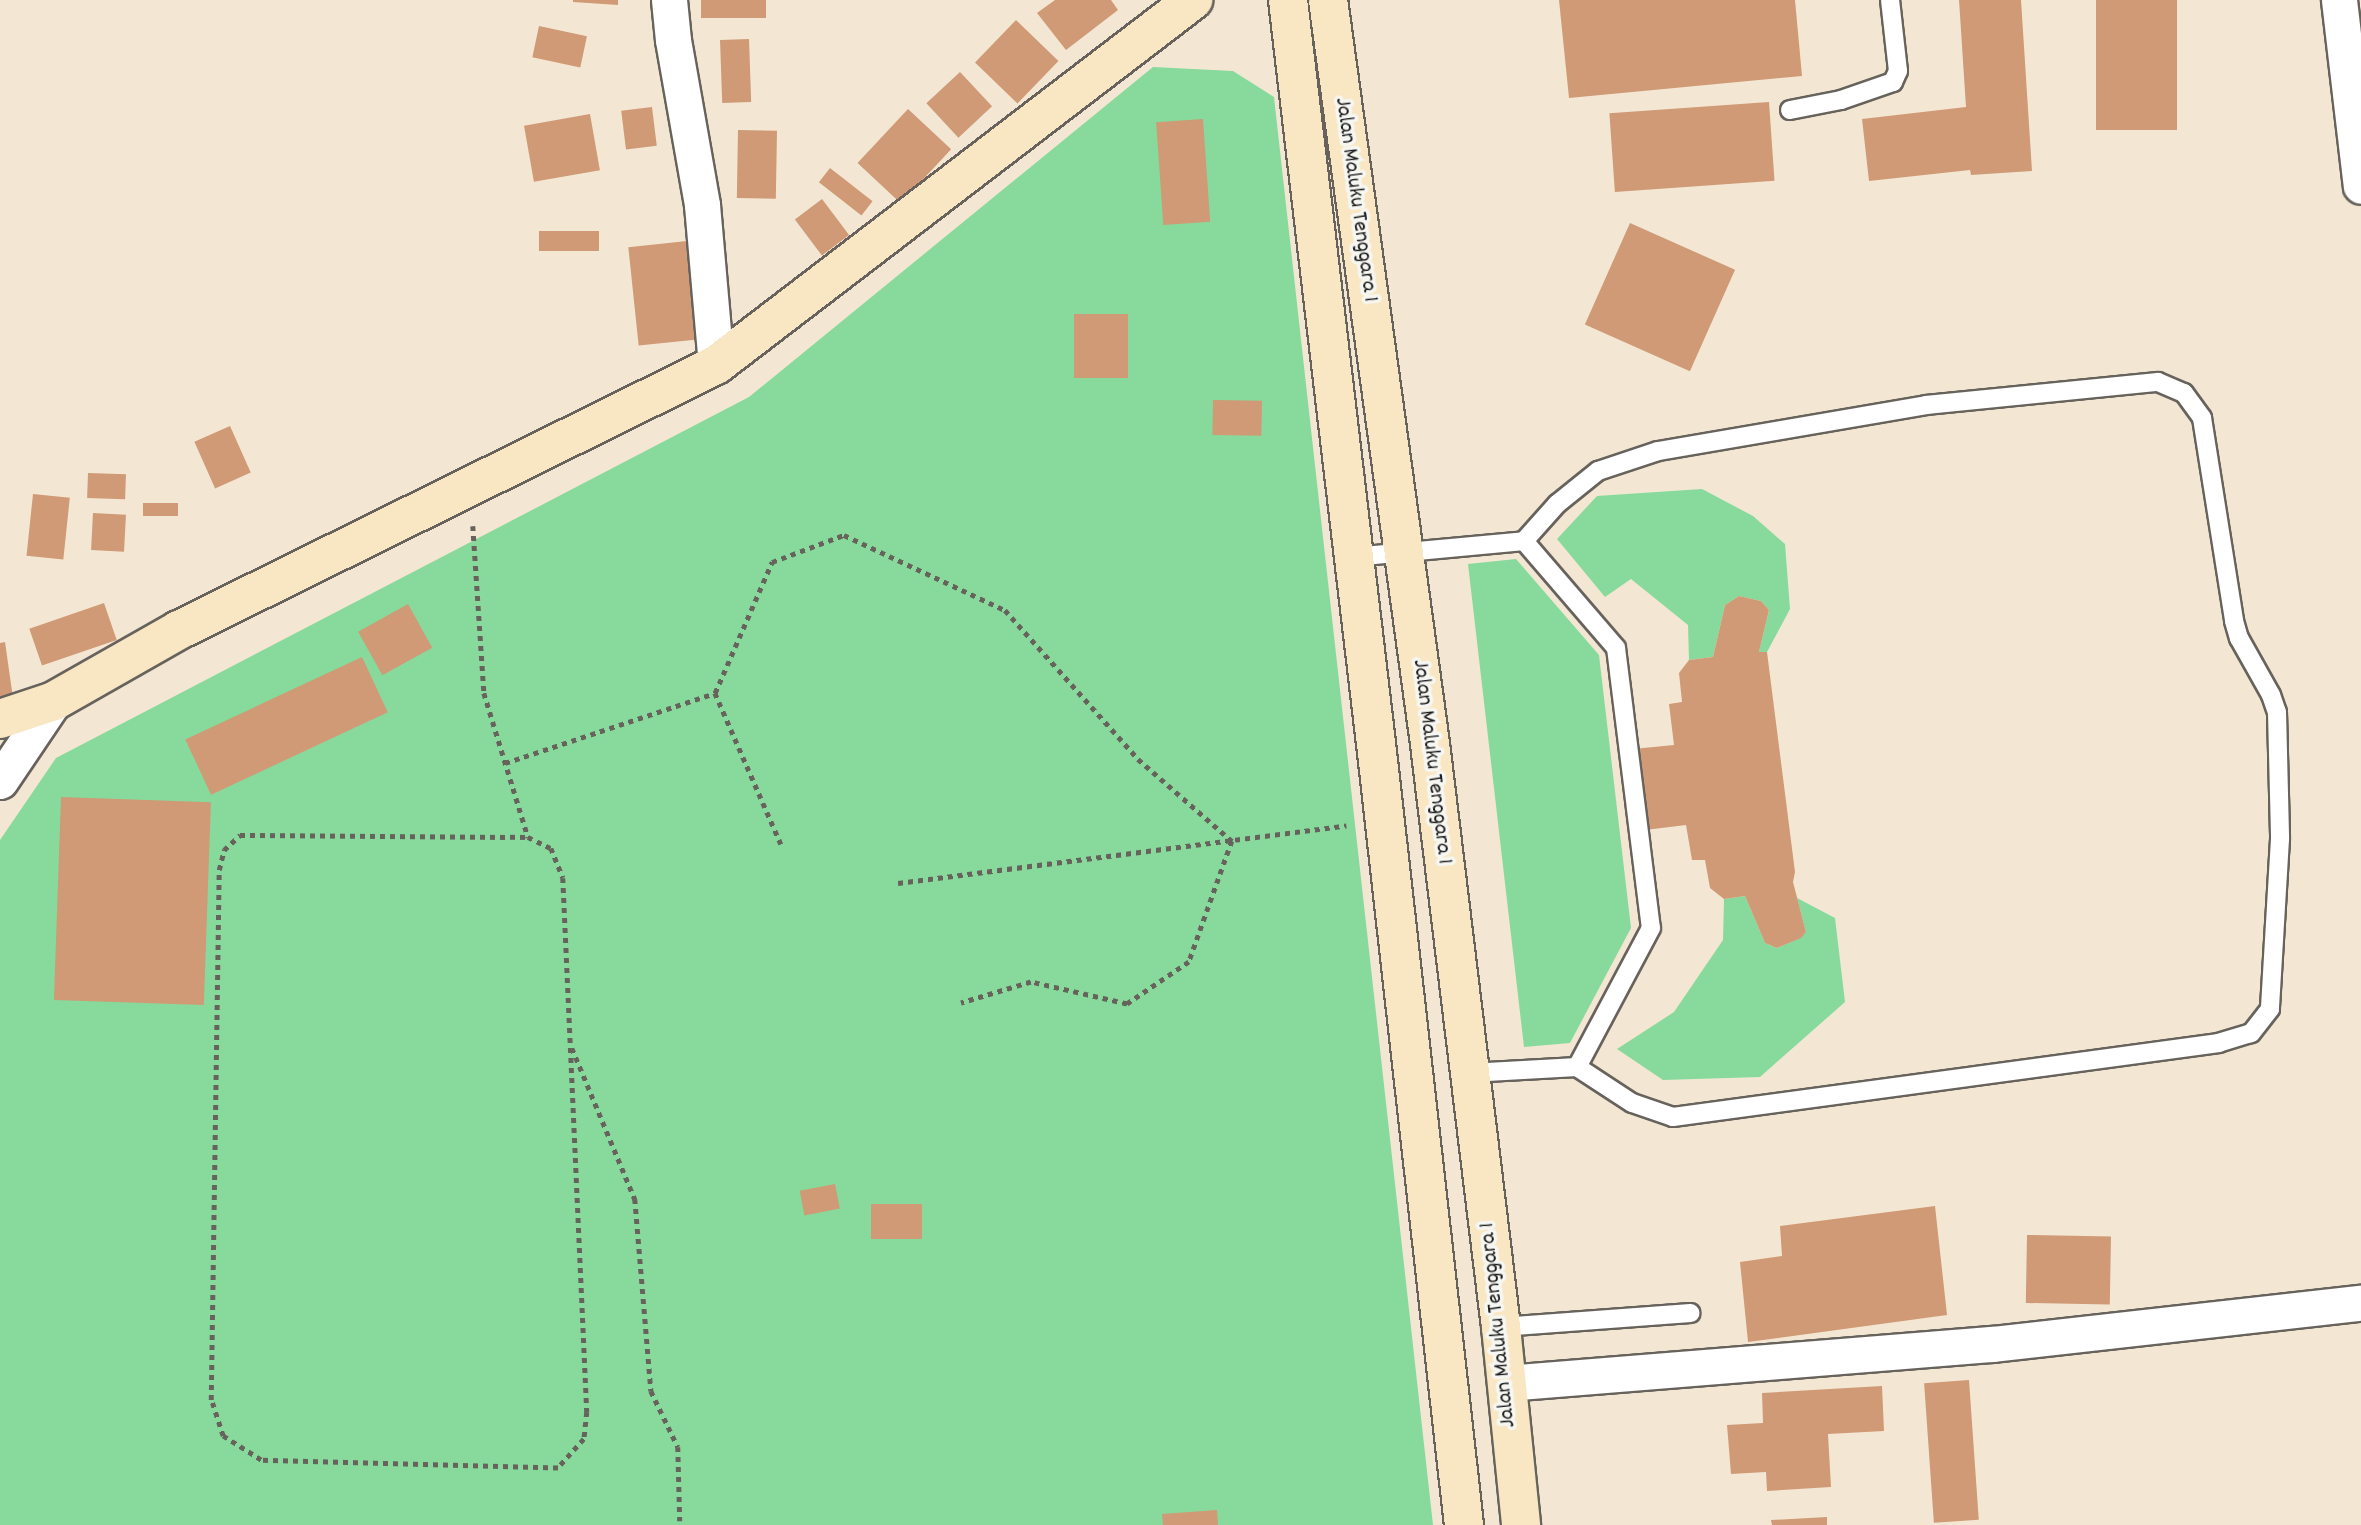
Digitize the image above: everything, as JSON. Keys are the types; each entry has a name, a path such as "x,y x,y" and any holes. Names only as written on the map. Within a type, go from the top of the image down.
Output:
{"main road":[{"path":"0,719 54,701 179,630 716,365 1193,0"},
{"name":"Jalan Maluku Tenggara 1","path":"1287,0 1385,821 1464,1525"},
{"name":"Jalan Maluku Tenggara 1","path":"1328,0 1403,550 1501,1326 1521,1525"}],"street":[{"path":"669,0 673,40 702,205 716,365"},
{"path":"2339,0 2361,186"},
{"path":"0,782 54,701"},
{"path":"1506,1383 1993,1344 2361,1303"}],"lane":[{"path":"1790,110 1840,100 1893,82 1898,71 1890,0"},
{"path":"1353,557 1403,550 1524,541 1556,504 1598,471 1658,450 1926,405 2158,382 2184,393 2202,418 2234,621 2239,638 2271,695 2280,737 2280,839 2270,1009 2251,1033 2219,1043 1673,1117 1632,1103 1577,1067 1469,1073"},
{"path":"1524,541 1616,648 1651,928 1577,1067"},
{"path":"1501,1326 1690,1312"}],"path":[{"path":"470,486 484,694 528,837"},
{"path":"781,844 715,694 772,562 844,535 1005,610 1138,760 1232,841"},
{"path":"505,763 715,694"},
{"path":"898,883 1385,821"},
{"path":"240,835 528,837 551,848 563,878 587,1412 584,1439 558,1468 261,1460 223,1436 211,1400 219,870 224,850 240,835"},
{"path":"961,1003 1031,982 1127,1004 1189,962 1232,841"},
{"path":"571,1045 635,1199 651,1391 678,1447 680,1521"}],"green space":[{"path":"1153,67 1233,71 1274,97 1433,1525 0,1525 0,840 56,758 749,397"},
{"path":"1702,489 1753,516 1785,544 1790,609 1767,652 1759,652 1769,610 1761,601 1739,596 1725,605 1713,657 1689,660 1688,625 1631,579 1605,597 1557,539 1597,496"},
{"path":"1516,559 1599,655 1631,928 1570,1043 1524,1047 1468,564"},
{"path":"1745,896 1765,943 1777,948 1800,938 1806,932 1797,898 1835,918 1845,1002 1760,1077 1663,1080 1617,1049 1674,1012 1723,940 1724,899"}],"building":[{"path":"618,0 618,5 573,2"},
{"path":"701,0 766,0 766,18 701,18"},
{"path":"1055,0 1111,0 1118,10 1066,50 1037,13"},
{"path":"1559,0 1795,0 1802,76 1569,98"},
{"path":"1959,0 2021,0 2032,171 1971,175 1970,170 1869,181 1862,119 1966,107"},
{"path":"2096,0 2177,0 2177,130 2096,130"},
{"path":"1016,20 1058,61 1017,103 975,62"},
{"path":"539,26 587,36 580,67 532,57"},
{"path":"749,39 751,102 722,103 720,40"},
{"path":"960,72 992,106 958,138 926,103"},
{"path":"1769,102 1775,181 1615,192 1609,113"},
{"path":"652,107 657,146 626,149 621,111"},
{"path":"908,109 951,149 901,203 858,163"},
{"path":"590,114 600,170 534,182 524,126"},
{"path":"1203,119 1210,222 1163,225 1156,122"},
{"path":"738,130 777,131 776,199 737,198"},
{"path":"830,168 873,201 861,215 819,182"},
{"path":"822,199 849,235 822,255 795,219"},
{"path":"1630,223 1735,270 1690,371 1585,324"},
{"path":"539,231 599,231 599,251 539,251"},
{"path":"687,241 697,339 639,346 628,247"},
{"path":"1074,314 1128,314 1128,378 1074,378"},
{"path":"1213,400 1262,401 1261,436 1212,435"},
{"path":"230,426 251,473 215,488 194,442"},
{"path":"88,473 126,474 125,499 87,498"},
{"path":"33,494 70,498 63,560 27,556"},
{"path":"143,503 178,503 178,516 143,516"},
{"path":"93,513 126,515 124,552 91,550"},
{"path":"1739,596 1761,601 1769,610 1759,652 1767,652 1795,872 1793,882 1806,932 1801,938 1777,948 1765,943 1745,896 1724,899 1710,888 1705,860 1692,860 1686,825 1645,830 1633,749 1674,745 1669,704 1682,702 1679,673 1689,660 1713,657 1725,605"},
{"path":"104,603 117,640 42,666 29,629"},
{"path":"408,604 432,648 382,675 358,632"},
{"path":"5,642 13,698 0,700 0,643"},
{"path":"362,657 388,712 211,795 185,739"},
{"path":"61,797 211,802 204,1005 54,1000"},
{"path":"835,1184 840,1209 804,1215 800,1191"},
{"path":"871,1204 922,1204 922,1239 871,1239"},
{"path":"1935,1206 1947,1315 1748,1342 1740,1262 1782,1256 1780,1226"},
{"path":"2027,1235 2111,1236 2110,1304 2026,1303"},
{"path":"1969,1380 1979,1520 1934,1523 1924,1383"},
{"path":"1882,1386 1884,1431 1828,1434 1831,1487 1767,1491 1766,1472 1731,1474 1727,1425 1763,1423 1762,1393"},
{"path":"1217,1510 1218,1525 1163,1525 1162,1514"},
{"path":"1827,1517 1827,1525 1772,1525 1771,1520"}]}
